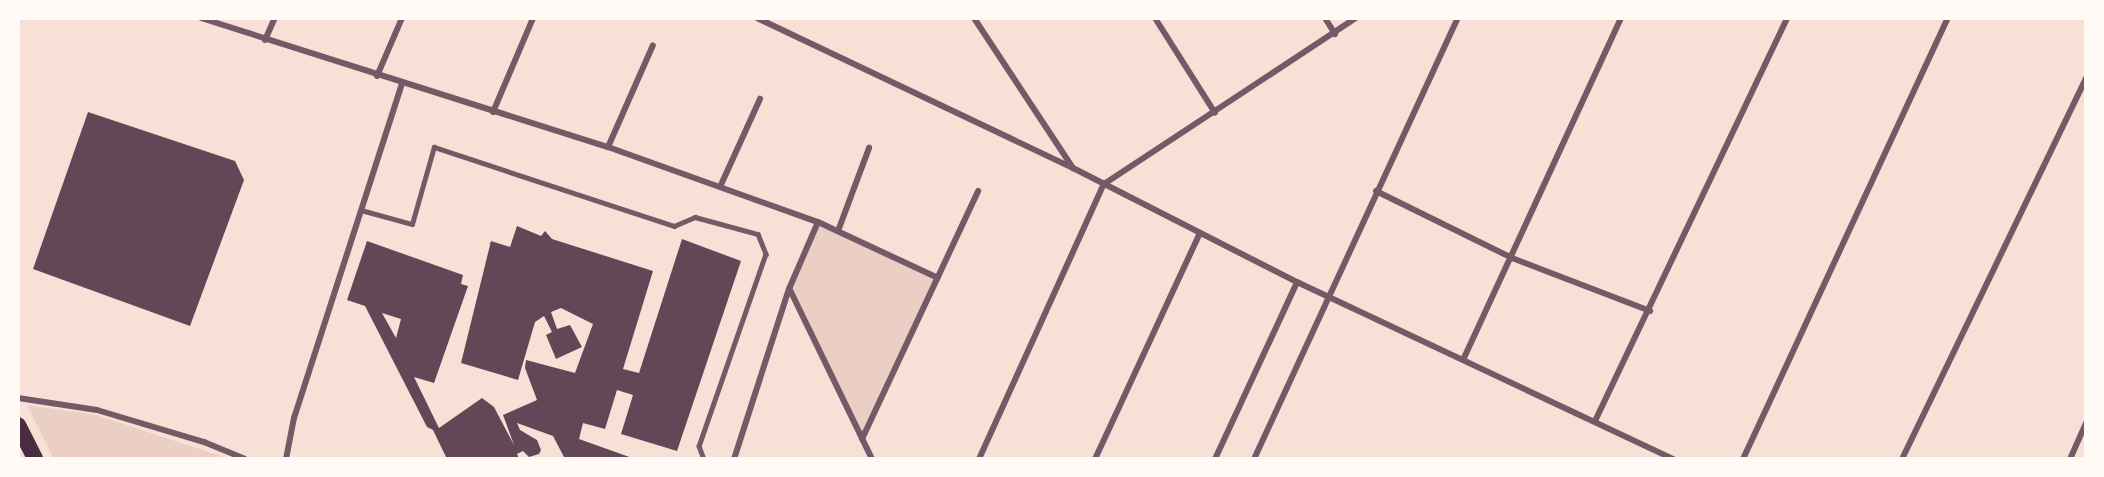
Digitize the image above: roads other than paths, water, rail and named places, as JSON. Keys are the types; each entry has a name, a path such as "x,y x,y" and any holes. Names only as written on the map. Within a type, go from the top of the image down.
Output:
{"highway":[{"path":"18,425 35,459"}],"street":[{"path":"201,18 402,84 608,147 818,222 938,278"},
{"path":"265,40 275,18"},
{"path":"377,76 402,18"},
{"path":"493,112 533,18"},
{"path":"757,18 1073,168 1297,282 1331,296 1673,459"},
{"path":"974,18 1073,168"},
{"path":"1155,18 1215,113"},
{"path":"1325,18 1335,34"},
{"path":"979,459 1104,184 1335,34 1356,18"},
{"path":"1254,459 1458,18"},
{"path":"1463,360 1621,18"},
{"path":"1595,421 1650,311 1787,18"},
{"path":"1743,459 1948,18"},
{"path":"608,147 653,45"},
{"path":"1902,459 2086,78"},
{"path":"286,459 294,418 402,84"},
{"path":"720,187 760,99"},
{"path":"838,231 869,148"},
{"path":"862,439 978,191"},
{"path":"1376,191 1512,258 1650,311"},
{"path":"734,459 789,289 818,222"},
{"path":"1095,459 1200,233"},
{"path":"1215,459 1297,282"},
{"path":"789,289 872,459"},
{"path":"18,398 97,410 204,442 245,459"},
{"path":"2070,459 2086,423"}],"lane":[{"path":"361,210 412,224 434,147 674,226 695,217 758,234 766,254 699,446 704,459"}]}
